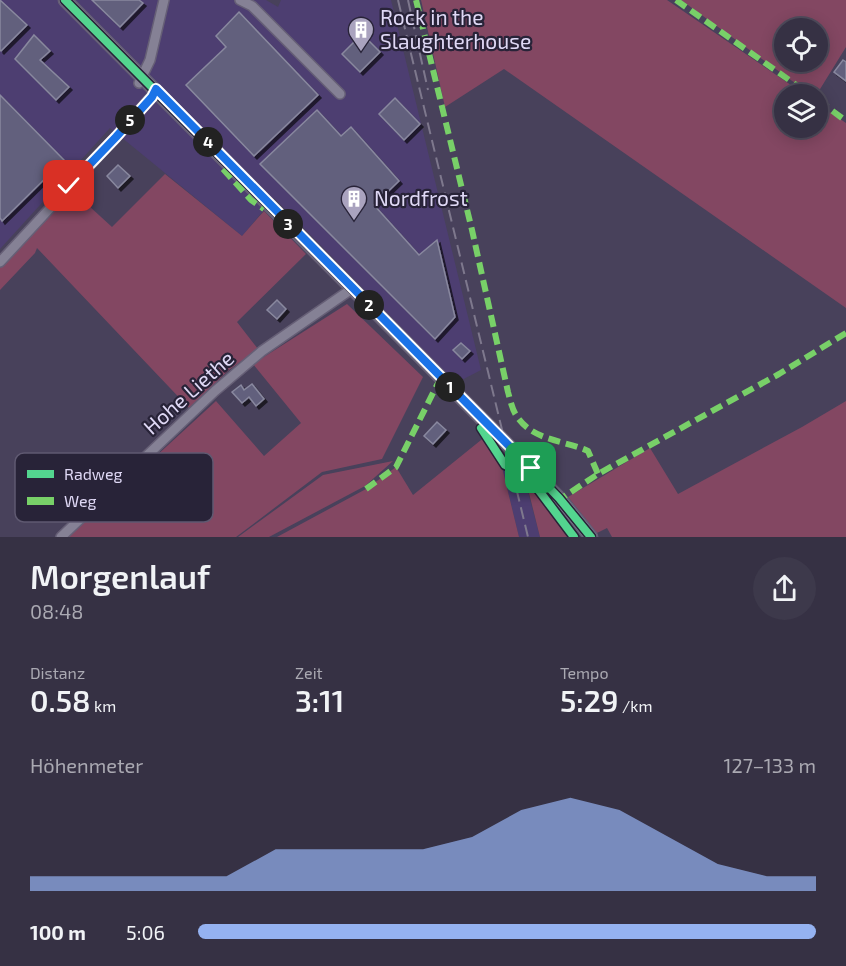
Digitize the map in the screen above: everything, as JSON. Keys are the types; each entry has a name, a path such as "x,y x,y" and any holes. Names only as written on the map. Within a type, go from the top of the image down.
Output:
{"street":[{"path":"65,0 140,79 156,89 511,447 559,498 591,537"},
{"path":"140,79 150,60 164,0"},
{"path":"240,0 252,6 340,94"},
{"path":"0,262 116,137 152,97 156,89"},
{"name":"Hohe Liethe","path":"151,453 262,351 353,288"},
{"name":"Hohe Liethe","path":"61,537 77,522"}],"shaded area":[{"path":"0,0 266,0 278,7 281,0 391,0 481,370 456,383 274,198 242,236 110,128 0,249"},
{"path":"421,0 667,0 789,84 774,84 774,138 828,138 828,111 846,123 846,308 504,69 445,107"},
{"path":"681,0 846,0 846,47 823,84 796,84 780,72 828,72 828,18 774,18 774,68"},
{"path":"165,174 242,236 264,211 306,254 237,322 258,349 229,370 189,408 37,248 35,253 0,290 0,268 72,189 112,227"},
{"path":"347,304 423,377 382,459 322,472 236,537 68,537 84,522 213,522 213,453 159,453 216,401 264,456 301,423 253,364"},
{"path":"846,401 846,537 612,537 607,528 597,533 568,497 650,448 678,494"},
{"path":"486,436 500,459 519,537 277,537 366,489 396,467 413,495"},
{"path":"500,459 524,477 540,537 519,537"},
{"path":"393,461 365,486 269,537 238,537 323,475"},
{"path":"533,482 571,537 540,537 528,489"}],"building":[{"path":"0,0 27,25 1,51 0,50"},
{"path":"92,0 139,0 143,3 120,27"},
{"path":"239,12 318,95 254,156 186,85 226,47 216,36"},
{"name":"Rock in the Slaughterhouse","path":"362,34 380,52 360,72 342,54"},
{"path":"34,35 50,51 40,60 69,87 56,100 15,59"},
{"path":"843,60 846,62 846,81 834,72"},
{"path":"0,95 64,160 2,221 0,218"},
{"path":"395,98 420,124 404,140 379,114"},
{"name":"Nordfrost","path":"317,110 341,136 351,127 399,181 374,205 419,255 437,240 455,317 435,339 260,164"},
{"path":"118,165 130,176 118,188 107,176"},
{"path":"277,300 286,309 277,319 267,310"},
{"path":"461,343 470,351 462,359 453,350"},
{"path":"252,384 264,399 256,406 249,397 242,403 232,392 241,385 244,390"},
{"path":"437,422 446,430 433,444 424,436"}],"railway":[{"path":"398,0 528,537"},
{"path":"408,0 428,90"}],"marked path":[{"path":"416,0 513,410 523,424 539,435 588,451 598,474"},
{"path":"676,0 795,84"},
{"path":"828,108 846,121"},
{"path":"223,169 251,200 264,209"},
{"path":"556,502 598,474 779,374 846,333"},
{"path":"366,489 396,467 442,379"}],"cycle path":[{"path":"65,0 505,442 559,498 591,537"},
{"path":"481,428 505,465 528,476 574,537"}],"place":[{"name":"Rock in the Slaughterhouse","path":"361,53"},
{"name":"Nordfrost","path":"354,222"}],"route":[{"path":"69,186 152,97 156,89 531,468"}]}
